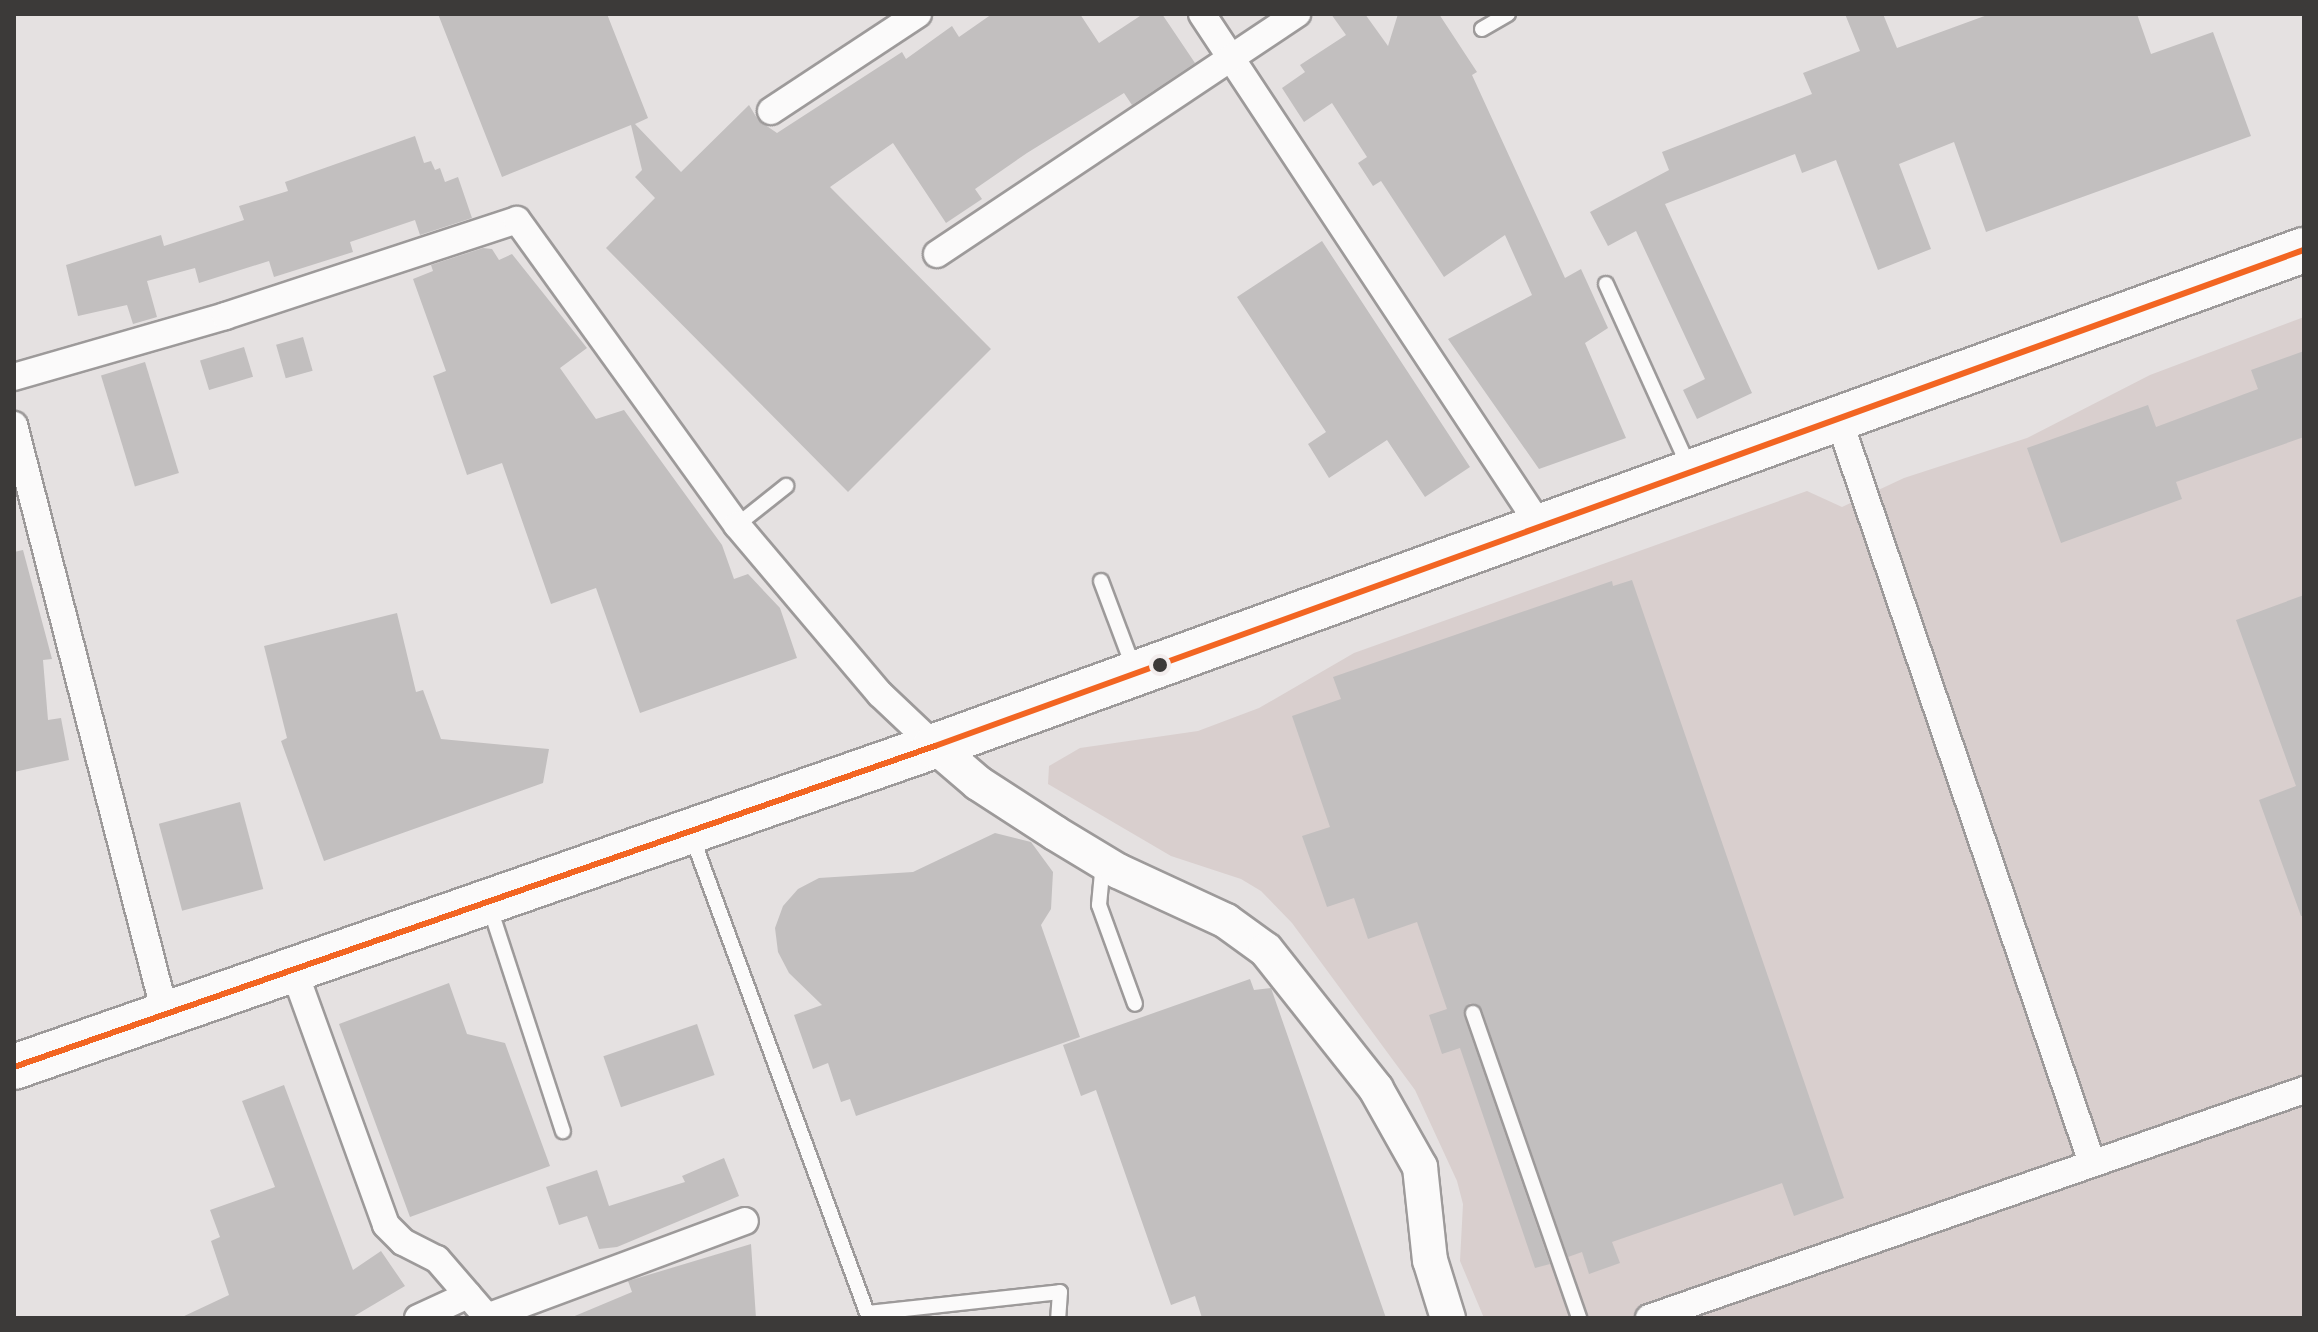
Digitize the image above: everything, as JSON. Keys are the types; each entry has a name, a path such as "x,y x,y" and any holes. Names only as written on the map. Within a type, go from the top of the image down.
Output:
{"highway":[{"path":"14,1067 166,1017 293,968 935,746 2304,250"}],"street":[{"path":"771,111 918,14"},
{"path":"1202,14 1540,526"},
{"path":"937,254 1297,14"},
{"path":"14,377 165,334 517,220 737,525 880,694 935,746 1010,805 1103,862 1246,933 1281,967 1376,1089 1420,1167 1430,1260 1448,1318"},
{"path":"1838,417 2092,1163"},
{"path":"14,425 166,1017"},
{"path":"293,968 386,1225 403,1242 437,1259 487,1317 745,1221"},
{"path":"1649,1318 2304,1090"},
{"path":"418,1318 468,1295"}],"lane":[{"path":"1482,29 1508,14"},
{"path":"1606,284 1691,471"},
{"path":"737,525 786,486"},
{"path":"1101,581 1135,673"},
{"path":"690,830 868,1316 1060,1292 1058,1318"},
{"path":"1103,862 1099,905 1135,1004"},
{"path":"487,901 563,1131"},
{"path":"1473,1013 1579,1318"}],"shaded area":[{"path":"2304,317 2304,1318 1484,1318 1460,1261 1463,1204 1457,1181 1415,1090 1292,923 1261,891 1241,879 1171,856 1048,784 1049,766 1080,748 1198,731 1259,708 1354,653 1807,491 1842,507 1904,478 2027,438 2150,375"}],"building":[{"path":"438,14 607,14 648,118 635,124 681,172 749,105 758,120 777,133 902,52 906,59 952,26 959,37 992,14 1080,14 1099,43 1143,14 1162,14 1195,63 1132,105 1124,93 1027,153 975,189 982,199 946,223 893,143 830,187 991,349 848,492 606,248 655,198 635,177 642,170 631,125 502,177"},
{"path":"1331,14 1365,14 1388,46 1398,14 1439,14 1477,72 1472,75 1565,278 1581,269 1608,328 1585,343 1626,438 1539,469 1448,339 1532,295 1505,235 1444,277 1381,181 1373,186 1358,163 1367,157 1332,103 1304,122 1282,88 1305,72 1300,65 1346,35"},
{"path":"1845,14 1883,14 1897,48 1990,14 2137,14 2151,54 2213,32 2251,136 1986,232 1954,142 1899,164 1931,249 1878,270 1836,160 1802,173 1795,154 1665,204 1752,393 1697,419 1683,390 1705,379 1636,231 1608,246 1590,212 1669,170 1662,152 1812,94 1803,73 1860,51"},
{"path":"415,136 424,163 431,161 435,170 440,168 445,182 458,177 472,218 420,235 415,220 350,242 353,252 274,277 269,261 199,283 195,268 147,281 157,317 133,324 127,305 78,316 66,265 161,235 164,246 244,220 239,206 288,191 285,182"},
{"path":"1322,241 1470,467 1425,497 1387,440 1329,478 1308,444 1326,432 1237,297"},
{"path":"483,248 492,249 499,260 512,254 587,348 560,368 596,419 624,410 722,545 734,579 748,574 780,608 797,658 640,713 596,588 551,604 502,463 467,475 433,376 446,371 413,279 433,271 431,265"},
{"path":"303,337 313,371 286,378 276,345"},
{"path":"244,347 253,377 209,390 200,360"},
{"path":"2304,351 2304,437 2176,482 2182,499 2061,543 2027,448 2148,405 2156,427 2258,389 2251,370"},
{"path":"145,362 179,473 135,486 101,375"},
{"path":"23,550 52,659 43,660 48,720 61,718 69,760 14,772 14,552"},
{"path":"1632,580 1844,1198 1794,1216 1782,1183 1612,1242 1620,1263 1589,1274 1582,1252 1568,1257 1482,1010 1470,1003 1464,1016 1550,1264 1535,1268 1460,1048 1442,1054 1429,1015 1447,1009 1417,922 1368,939 1354,898 1327,907 1302,836 1330,827 1292,716 1341,699 1333,677 1612,581 1613,586"},
{"path":"2304,595 2304,916 2301,916 2259,800 2296,786 2236,620"},
{"path":"397,613 416,692 423,690 441,739 549,749 543,783 324,861 281,741 287,738 264,646"},
{"path":"240,802 263,889 182,911 159,824"},
{"path":"995,833 1031,842 1053,872 1051,909 1041,925 1080,1037 856,1116 850,1099 841,1102 828,1063 813,1069 794,1015 822,1005 789,973 778,952 775,928 783,906 798,889 819,878 913,872"},
{"path":"1250,979 1254,990 1271,988 1386,1318 1202,1318 1195,1296 1171,1305 1096,1090 1081,1096 1063,1045"},
{"path":"449,983 467,1034 505,1043 550,1166 410,1217 339,1024"},
{"path":"697,1024 715,1075 621,1107 603,1056"},
{"path":"284,1085 353,1270 381,1251 405,1286 351,1318 180,1318 229,1295 211,1241 220,1237 210,1210 275,1187 242,1101"},
{"path":"724,1158 739,1196 617,1247 599,1249 587,1216 559,1225 546,1187 597,1170 609,1206 685,1182 682,1176"},
{"path":"751,1244 756,1318 570,1318 632,1292 628,1281"}],"transit line":[{"path":"14,1067 935,746 2304,250"}]}
